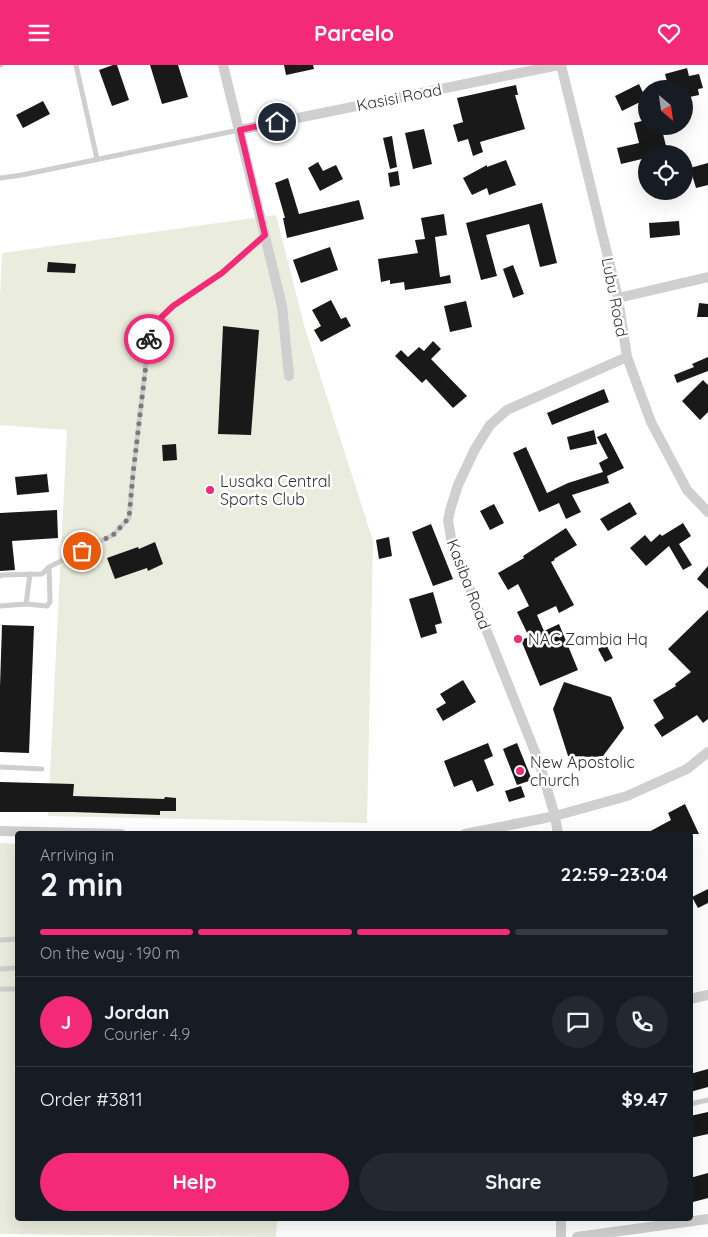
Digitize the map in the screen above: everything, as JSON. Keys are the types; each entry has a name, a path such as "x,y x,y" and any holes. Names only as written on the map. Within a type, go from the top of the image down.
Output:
{"street":[{"path":"223,65 282,306 289,376"},
{"name":"Kasisi Road","path":"240,130 560,65"},
{"name":"Lubu Road","path":"560,65 618,298 627,357 651,422 687,490 708,512"},
{"path":"618,298 708,277"},
{"name":"Kasiba Road","path":"558,831 539,762 452,545 448,519 458,485 475,449 490,425 507,410 627,357"},
{"path":"480,831 555,816 627,796 687,769 708,752"},
{"path":"0,831 15,832"},
{"path":"693,998 708,995"},
{"path":"577,1237 708,1219"},
{"path":"561,1221 561,1237"}],"lane":[{"path":"76,65 97,159"},
{"path":"0,178 240,130"},
{"path":"0,576 42,574 49,567 113,535 129,518 150,328 173,306 222,273 265,235"},
{"path":"0,606 26,604 47,607 49,605 49,567"},
{"path":"26,604 30,574"},
{"path":"0,767 42,769"},
{"path":"0,940 15,939"},
{"path":"0,969 15,968"},
{"path":"0,989 15,989"},
{"path":"693,1103 708,1100"}],"shaded area":[{"name":"Lusaka Central Sports Club","path":"276,215 304,325 373,541 367,823 48,816 67,430 0,425 2,253"},
{"path":"0,843 15,844 15,1221 277,1221 276,1237 0,1234"}],"building":[{"path":"117,65 129,100 112,106 99,70"},
{"path":"150,65 178,65 188,97 162,104"},
{"path":"284,65 313,65 314,69 286,75"},
{"path":"687,68 689,76 699,74 703,88 698,89 699,95 693,96 693,80 667,80 665,74"},
{"path":"638,84 638,103 622,111 615,96"},
{"path":"516,85 518,95 515,95 525,129 480,142 483,152 473,156 468,139 458,142 453,125 463,122 457,98"},
{"path":"43,101 50,114 23,128 16,115"},
{"path":"638,122 638,135 663,135 666,145 638,145 638,160 621,164 617,148 639,143 634,123"},
{"path":"424,129 432,164 413,169 405,133"},
{"path":"392,136 397,167 390,169 383,138"},
{"path":"506,160 516,185 489,195 487,188 472,195 463,178 487,165 487,167"},
{"path":"318,162 323,171 336,165 343,179 320,191 308,168"},
{"path":"708,163 708,185 696,188 693,178 693,167"},
{"path":"398,171 400,185 390,187 388,173"},
{"path":"288,178 299,214 359,200 364,219 287,238 283,218 285,218 275,183"},
{"path":"542,203 557,263 540,267 529,224 486,235 497,276 481,280 466,223"},
{"path":"444,214 447,235 435,237 440,277 450,275 451,283 405,290 404,282 390,284 390,280 381,282 378,259 418,253 415,240 425,239 421,218"},
{"path":"679,221 680,235 650,238 649,223"},
{"path":"330,247 338,270 301,283 293,260"},
{"path":"48,262 76,264 75,273 47,272"},
{"path":"513,265 524,294 513,298 503,269"},
{"path":"331,300 341,319 346,317 351,326 321,342 314,330 321,326 312,310"},
{"path":"466,301 472,327 450,332 444,306"},
{"path":"699,303 708,304 708,317 697,317"},
{"name":"Lusaka Central Sports Club","path":"223,326 259,330 251,435 218,434"},
{"path":"433,341 441,349 431,359 467,396 453,408 426,379 422,383 395,356 401,350 408,357 419,347 424,351"},
{"path":"708,357 708,371 677,383 674,375 694,367 692,364"},
{"path":"703,380 708,385 708,412 700,420 682,401"},
{"path":"604,389 609,402 552,425 547,413"},
{"path":"594,430 597,444 570,450 567,437"},
{"path":"606,433 624,468 607,476 609,483 572,495 581,512 566,519 559,503 539,512 513,453 526,447 547,493 568,483 603,472 599,463 608,458 597,437"},
{"path":"176,444 177,460 163,461 162,445"},
{"path":"47,474 49,492 17,495 15,477"},
{"path":"630,502 637,514 608,531 600,519"},
{"path":"494,504 504,523 490,530 480,511"},
{"path":"57,510 58,538 12,541 15,570 0,571 0,513"},
{"path":"683,523 691,536 679,544 692,565 683,570 669,546 646,566 630,548 645,535 651,542 660,534 662,536"},
{"path":"431,524 453,579 433,586 412,532"},
{"path":"566,528 577,545 551,562 574,605 559,613 556,606 537,615 544,631 559,624 578,670 540,686 521,640 529,637 517,612 529,606 518,584 508,590 498,573 524,558 523,556"},
{"path":"389,537 392,556 379,559 376,540"},
{"path":"155,542 163,564 148,571 147,568 115,579 107,558 138,547 139,549"},
{"path":"708,566 708,589 697,579"},
{"path":"433,592 442,623 435,625 437,633 421,638 409,599"},
{"path":"708,610 708,719 703,723 697,715 662,737 654,725 664,718 653,700 676,686 675,684 691,672 668,649"},
{"path":"2,625 34,626 29,753 0,752"},
{"path":"606,644 613,658 605,662 598,649"},
{"path":"463,680 476,702 443,721 436,709 446,703 440,694"},
{"path":"564,682 611,697 624,728 603,756 568,756 553,709"},
{"path":"488,743 493,756 484,760 494,785 477,792 472,780 454,787 444,761"},
{"name":"New Apostolic church","path":"517,743 532,780 517,785 503,749"},
{"path":"0,782 74,784 73,796 176,798 176,811 160,811 160,815 0,812"},
{"path":"521,786 525,797 509,802 505,791"},
{"path":"685,804 699,834 693,834 693,831 651,831 671,820 668,813"},
{"path":"708,889 708,903 698,908 693,896"},
{"path":"708,1069 708,1087 693,1091 693,1073"},
{"path":"708,1112 708,1134 693,1137 693,1115"},
{"path":"708,1173 708,1198 693,1202 693,1177"}],"way so far":[{"path":"82,551 113,535 129,518 149,339"}],"place":[{"name":"Lusaka Central Sports Club","path":"210,490"},
{"name":"NAC Zambia Hq","path":"518,639"},
{"name":"New Apostolic church","path":"520,771"}],"route":[{"path":"149,339 150,328 173,306 222,273 265,235 240,130 277,122"}]}
